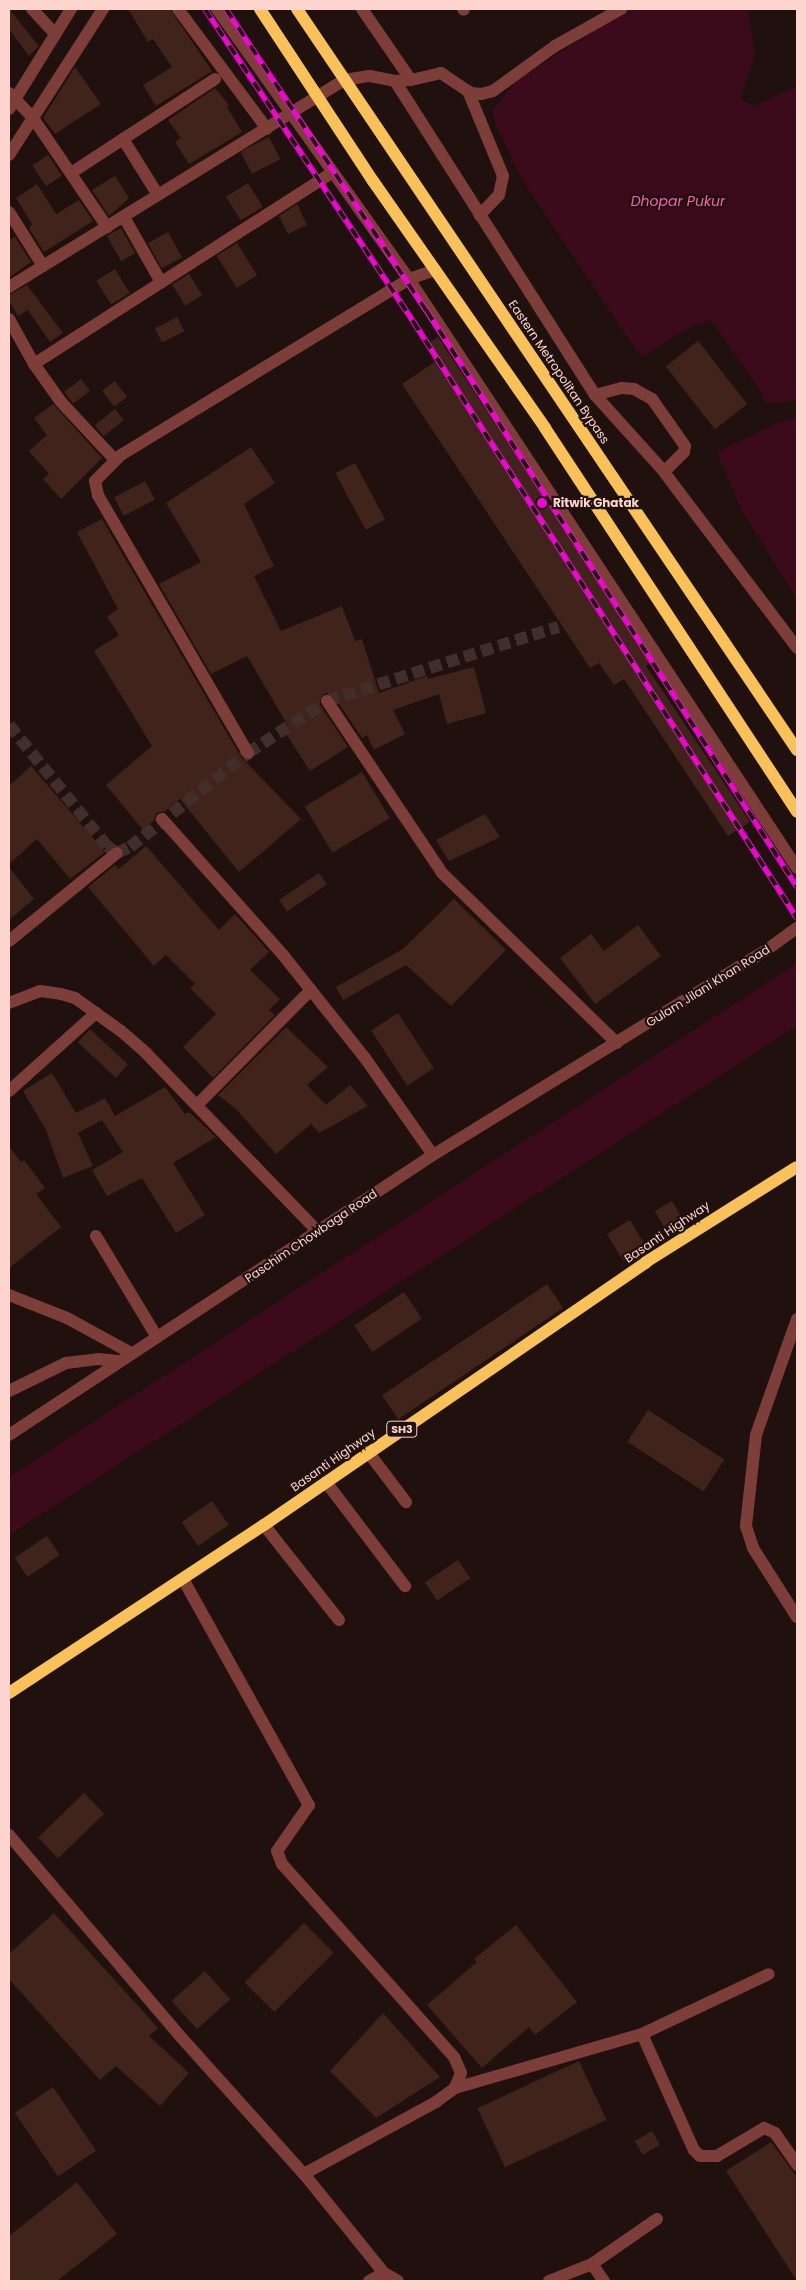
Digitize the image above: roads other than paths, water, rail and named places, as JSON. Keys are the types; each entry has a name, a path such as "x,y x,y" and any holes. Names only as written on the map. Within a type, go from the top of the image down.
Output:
{"main road":[{"path":"260,9 435,270 545,428 797,812"},
{"name":"Eastern Metropolitan Bypass","path":"297,9 797,750"},
{"name":"Basanti Highway","path":"9,1693 264,1526 368,1452 646,1262 797,1168"}],"street":[{"path":"32,9 55,34"},
{"path":"71,9 11,101 33,118 107,227"},
{"path":"9,155 103,9"},
{"path":"178,9 267,129"},
{"path":"217,9 409,279 797,868"},
{"path":"362,9 410,80"},
{"path":"9,287 292,114 344,80 370,76 396,81 441,74 468,91 481,94 493,91 555,46 621,9"},
{"path":"71,173 215,79"},
{"path":"396,81 595,395 664,472 797,648"},
{"path":"468,91 503,176 499,195 480,215"},
{"path":"123,139 158,195"},
{"path":"34,364 333,172"},
{"path":"9,212 43,266"},
{"path":"124,217 162,282"},
{"path":"248,753 98,495 94,481 115,460 409,279 435,270"},
{"path":"9,319 34,364 61,402 115,460"},
{"path":"595,395 622,388 634,389 652,399 685,446 684,452 664,472"},
{"path":"327,701 442,873 617,1043"},
{"path":"162,819 311,990 365,1058 433,1155"},
{"path":"9,941 117,853"},
{"name":"Gulam Jilani Khan Road","path":"617,1043 797,928"},
{"path":"197,1105 311,990"},
{"path":"11,996 40,991 61,994 75,998 96,1013 146,1053 318,1232"},
{"path":"9,1091 96,1013"},
{"name":"Paschim Chowbaga Road","path":"9,1435 118,1361 318,1232 433,1155 617,1043"},
{"path":"96,1236 157,1336"},
{"path":"9,1295 67,1318 131,1353"},
{"path":"797,1319 756,1435 746,1526 753,1548 797,1618"},
{"path":"9,1391 66,1363 98,1359 118,1361"},
{"path":"368,1452 406,1502"},
{"path":"326,1482 405,1586"},
{"path":"264,1526 339,1620"},
{"path":"183,1579 309,1805 277,1851 282,1864 454,2057 462,2073 455,2088"},
{"path":"9,1835 180,2036 304,2174 384,2273 398,2281"},
{"path":"304,2174 436,2102 455,2088 642,2034 769,1974"},
{"path":"642,2034 694,2150 700,2156 717,2156 764,2128 775,2133 797,2165"},
{"path":"549,2281 592,2264 657,2218"},
{"path":"592,2264 604,2281"},
{"path":"369,2281 384,2273"}],"water":[{"name":"Dhopar Pukur","path":"628,9 747,9 755,54 740,99 754,106 797,86 797,401 765,403 762,393 711,320 692,326 642,356 638,353 523,181 495,123 493,110 516,81"},
{"path":"797,417 797,599 742,511 717,452 777,423"},
{"path":"797,963 797,1026 9,1535 9,1477"}],"tunnel":[{"path":"9,725 107,846 117,853 130,847 248,753 327,701 558,627"}],"railway":[{"path":"205,9 413,321 797,918"},
{"path":"226,9 427,311 797,887"}],"place":[{"name":"Ritwik Ghatak","path":"542,503"}]}
